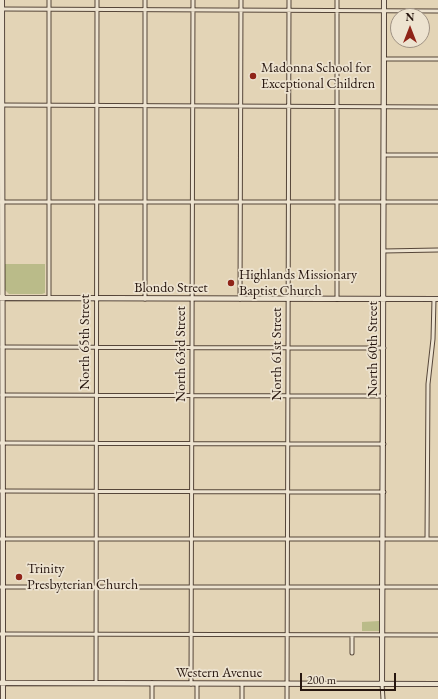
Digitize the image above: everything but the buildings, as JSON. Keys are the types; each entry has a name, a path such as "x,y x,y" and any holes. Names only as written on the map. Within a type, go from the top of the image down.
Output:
{"street":[{"path":"2,0 1,683 3,699"},
{"path":"48,0 49,298"},
{"name":"North 65th Street","path":"96,683 97,0"},
{"path":"145,0 145,299"},
{"name":"North 63rd Street","path":"191,684 193,0"},
{"path":"240,299 241,0"},
{"name":"North 61st Street","path":"287,699 289,0"},
{"path":"337,0 337,299"},
{"name":"North 60th Street","path":"383,699 384,0"},
{"path":"2,9 438,11"},
{"path":"384,59 438,59"},
{"path":"1,105 438,107"},
{"path":"384,155 438,155"},
{"path":"1,201 337,203 438,202"},
{"path":"384,251 438,250"},
{"name":"Blondo Street","path":"1,298 436,299"},
{"path":"427,539 428,384 436,299"},
{"path":"2,346 384,348"},
{"path":"2,395 384,396"},
{"path":"1,443 384,444"},
{"path":"1,490 384,492"},
{"path":"1,539 438,539"},
{"path":"1,586 438,587"},
{"path":"1,634 287,636 438,635"},
{"path":"352,635 352,653"},
{"name":"Western Avenue","path":"1,683 438,684"},
{"path":"152,684 152,699"},
{"path":"197,684 197,699"},
{"path":"242,684 242,699"}],"green space":[{"path":"5,264 45,264 45,293 9,294 5,290"},
{"path":"379,621 379,631 362,631 362,622"}],"place":[{"name":"Madonna School for Exceptional Children","path":"253,76"},
{"name":"Highlands Missionary Baptist Church","path":"231,283"},
{"name":"Trinity Presbyterian Church","path":"19,577"}]}
